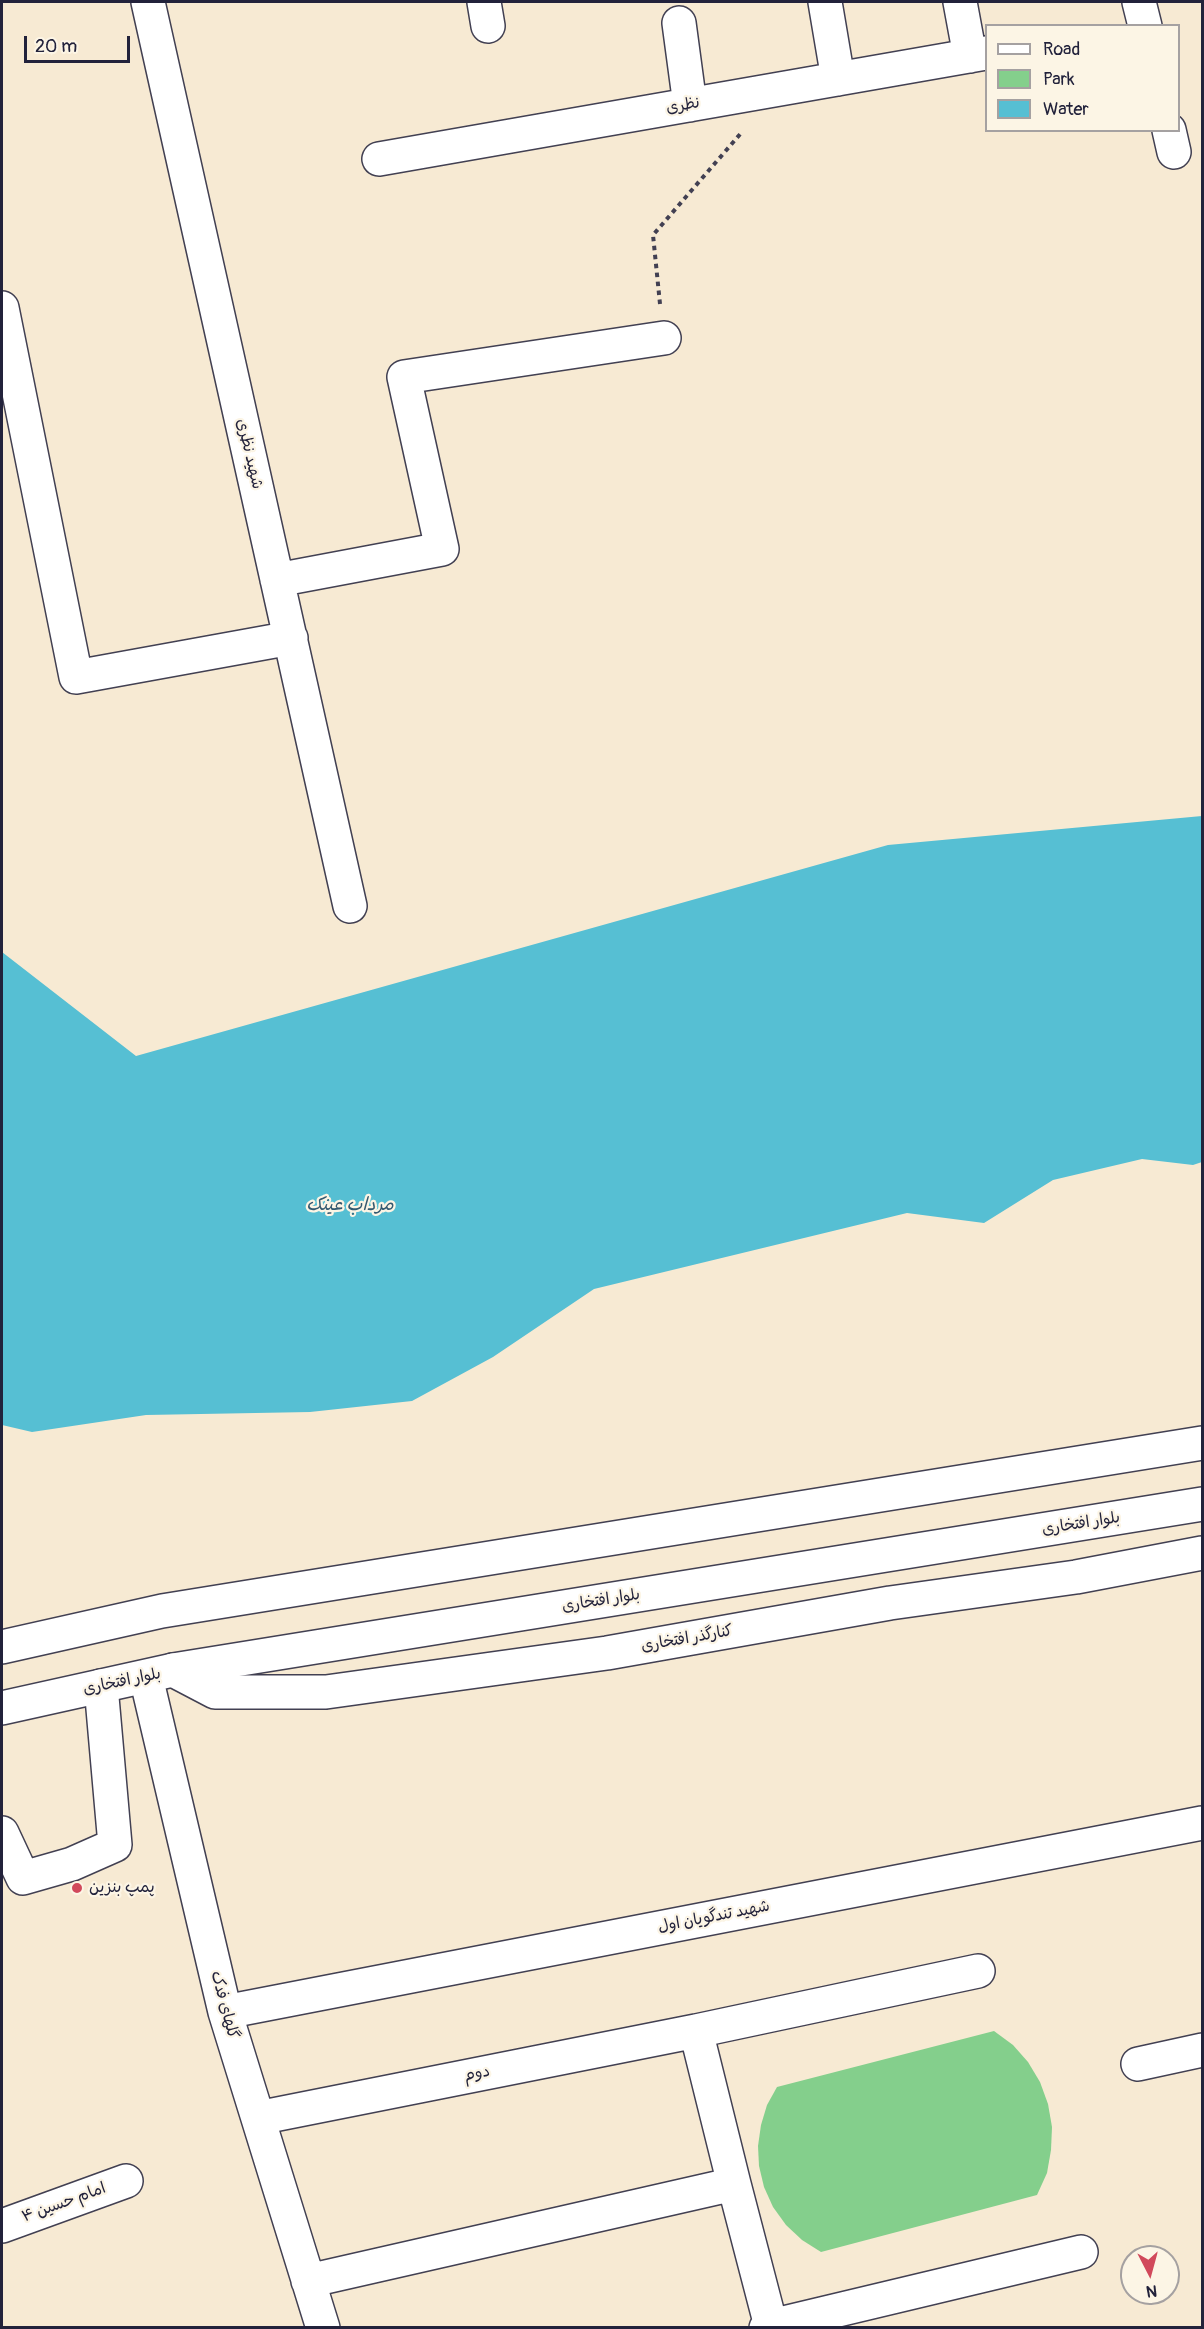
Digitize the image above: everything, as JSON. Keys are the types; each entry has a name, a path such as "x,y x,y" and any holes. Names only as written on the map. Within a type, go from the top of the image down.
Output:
{"main road":[{"name":"شهید نظری","path":"148,2 350,906"},
{"path":"825,2 838,79"},
{"path":"960,2 978,55"},
{"path":"1139,2 1144,24"},
{"path":"679,23 690,105"},
{"name":"نظری","path":"379,159 978,55"},
{"path":"2,308 76,677 291,638"},
{"path":"277,580 442,549 404,376 664,338"},
{"path":"2,1647 162,1611 1203,1443"},
{"name":"بلوار افتخاری","path":"2,1708 159,1673 1203,1504"},
{"name":"کنارگذر افتخاری","path":"159,1673 215,1692 326,1692 607,1653 890,1603 1077,1577 1203,1553"},
{"name":"گلهای فدک","path":"159,1673 225,2012 323,2328"},
{"path":"2,1833 23,1878 72,1864 115,1845 101,1686"},
{"name":"شهید تندگویان اول","path":"225,2012 1203,1823"},
{"name":"دوم","path":"258,2118 696,2031 978,1971"},
{"path":"696,2031 768,2327 1081,2252"},
{"path":"1138,2064 1203,2050"},
{"name":"امام حسین ۴","path":"2,2226 126,2181"},
{"path":"308,2281 734,2184"}],"path":[{"path":"664,338 653,235 743,132"}],"green space":[{"path":"994,2031 1013,2045 1028,2062 1040,2082 1048,2104 1052,2127 1051,2150 1047,2173 1037,2195 821,2252 802,2240 786,2225 773,2207 764,2187 759,2166 758,2146 761,2125 767,2105 777,2087"}],"water":[{"name":"مرداب عینک","path":"1202,816 1202,1162 1193,1165 1142,1159 1053,1180 984,1223 907,1213 594,1289 493,1357 412,1401 310,1412 146,1415 32,1432 2,1425 2,952 136,1056 888,845"}],"place":[{"name":"پمپ بنزین","path":"77,1888"}]}
